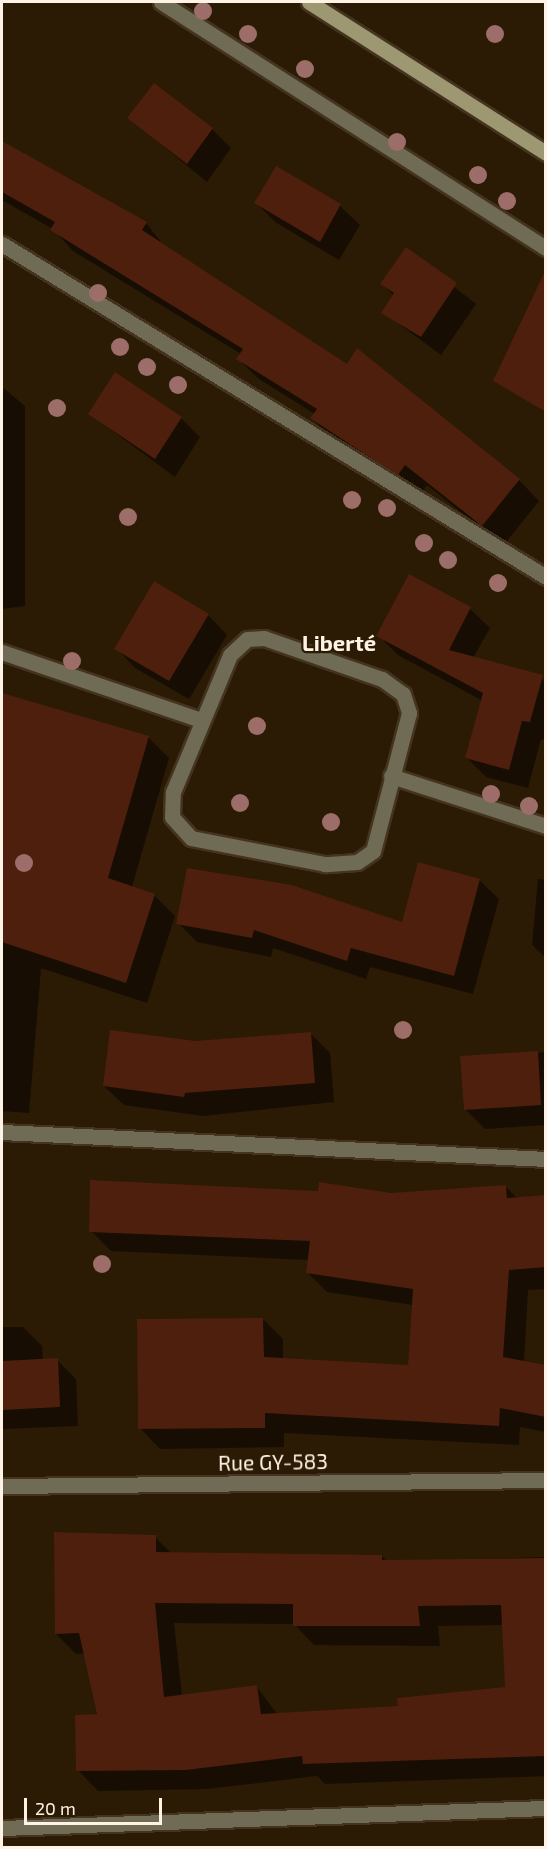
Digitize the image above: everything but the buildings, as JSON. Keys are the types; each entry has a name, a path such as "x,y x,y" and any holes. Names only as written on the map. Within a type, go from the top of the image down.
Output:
{"main road":[{"path":"309,2 546,153"}],"street":[{"path":"160,2 546,248"},
{"path":"2,244 546,577"},
{"path":"264,638 382,678 403,694 409,713 391,776 373,851 357,862 325,864 191,838 172,817 173,792 201,720 230,655 247,639 264,638"},
{"path":"2,652 201,720"},
{"path":"391,776 546,826"},
{"path":"2,1132 546,1159"},
{"name":"Rue GY-583","path":"2,1486 546,1480"},
{"path":"2,1828 546,1808"}],"district":[{"name":"Liberté","path":"339,643"}]}
